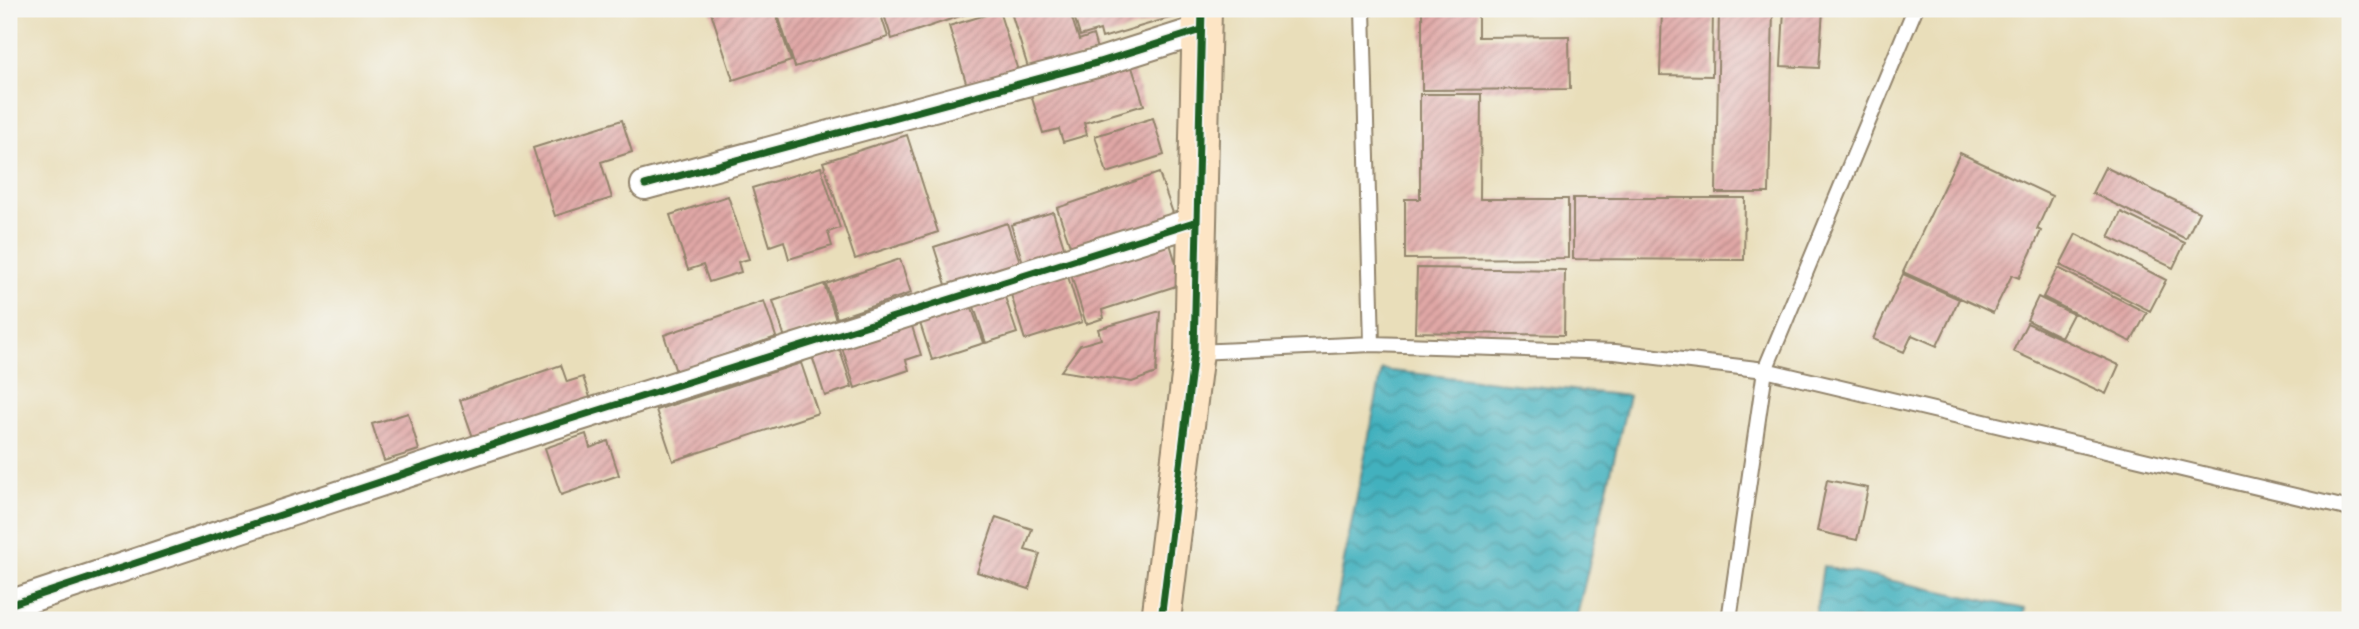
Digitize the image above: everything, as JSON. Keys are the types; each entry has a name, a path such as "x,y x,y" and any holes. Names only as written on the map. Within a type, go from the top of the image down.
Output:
{"street":[{"path":"645,185 1100,62 1201,19 1194,352 1161,620"},
{"path":"15,603 552,425 1197,221"}],"lane":[{"path":"1363,9 1372,344"},
{"path":"1729,620 1765,370 1915,9"},
{"path":"1194,352 1372,344 1615,352 1765,370 2350,509"}],"water":[{"path":"1382,370 1629,396 1576,620 1356,620 1333,616"},
{"path":"1823,566 2025,609 2022,620 1815,620"}],"building":[{"path":"710,9 774,9 791,61 733,80"},
{"path":"776,9 879,9 888,37 795,67"},
{"path":"882,9 981,9 892,39"},
{"path":"1010,9 1069,9 1079,40 1093,35 1098,53 1030,74"},
{"path":"1072,9 1177,9 1179,15 1102,38 1100,30 1080,36"},
{"path":"1422,9 1478,9 1478,37 1569,36 1570,89 1422,90"},
{"path":"1662,9 1713,9 1712,76 1660,75"},
{"path":"1719,9 1773,9 1769,193 1716,193"},
{"path":"1784,9 1823,10 1819,68 1781,66"},
{"path":"999,11 1019,74 968,89 949,26"},
{"path":"1131,64 1144,105 1084,123 1087,135 1063,142 1059,129 1043,133 1031,95"},
{"path":"1420,94 1481,94 1480,199 1568,199 1568,258 1405,259 1405,199 1420,199"},
{"path":"1153,118 1164,155 1107,173 1095,136"},
{"path":"622,120 632,152 601,162 612,198 555,216 533,148"},
{"path":"907,135 938,232 855,259 823,162"},
{"path":"1960,153 2052,196 2037,229 2041,231 2019,278 2012,275 1993,313 1903,272"},
{"path":"821,167 840,228 828,232 832,246 789,259 784,241 770,246 752,188"},
{"path":"2105,167 2199,212 2186,239 2092,193"},
{"path":"1159,173 1175,219 1073,254 1057,208"},
{"path":"728,196 749,259 738,262 741,272 709,282 703,265 688,270 670,215"},
{"path":"1573,198 1745,198 1744,260 1573,259"},
{"path":"1053,212 1067,256 1025,269 1011,225"},
{"path":"2121,212 2185,243 2173,268 2109,237"},
{"path":"1007,223 1023,271 949,294 934,247"},
{"path":"2076,234 2166,280 2150,311 2060,265"},
{"path":"1169,240 1182,284 1102,310 1104,318 1086,324 1070,271"},
{"path":"900,259 911,293 837,318 826,284"},
{"path":"1417,268 1565,270 1564,335 1415,332"},
{"path":"2058,268 2147,313 2131,342 2043,297"},
{"path":"1066,270 1082,322 1025,340 1009,288"},
{"path":"1903,274 1959,299 1937,346 1912,335 1904,352 1873,339"},
{"path":"824,284 836,320 785,338 773,301"},
{"path":"1004,294 1017,333 986,343 973,304"},
{"path":"2038,297 2073,314 2061,337 2027,320"},
{"path":"969,300 984,343 932,360 918,317"},
{"path":"764,301 776,337 676,372 664,335"},
{"path":"1160,311 1156,373 1132,382 1061,371 1080,345 1101,339 1098,329"},
{"path":"911,323 921,355 906,360 909,370 855,388 839,338"},
{"path":"2027,323 2119,365 2106,394 2013,351"},
{"path":"836,338 852,387 825,396 809,347"},
{"path":"801,363 818,413 673,461 656,410"},
{"path":"561,365 567,382 583,377 592,403 475,443 460,400"},
{"path":"408,413 419,450 384,461 372,424"},
{"path":"586,434 590,448 608,441 619,475 561,495 545,448"},
{"path":"1827,480 1868,488 1857,540 1817,531"},
{"path":"996,517 1032,529 1025,550 1040,554 1029,589 977,572"}],"cycle path":[{"path":"1161,620 1194,352 1202,9"},
{"path":"645,185 1100,62 1201,30"},
{"path":"15,603 552,425 1197,221"}]}
